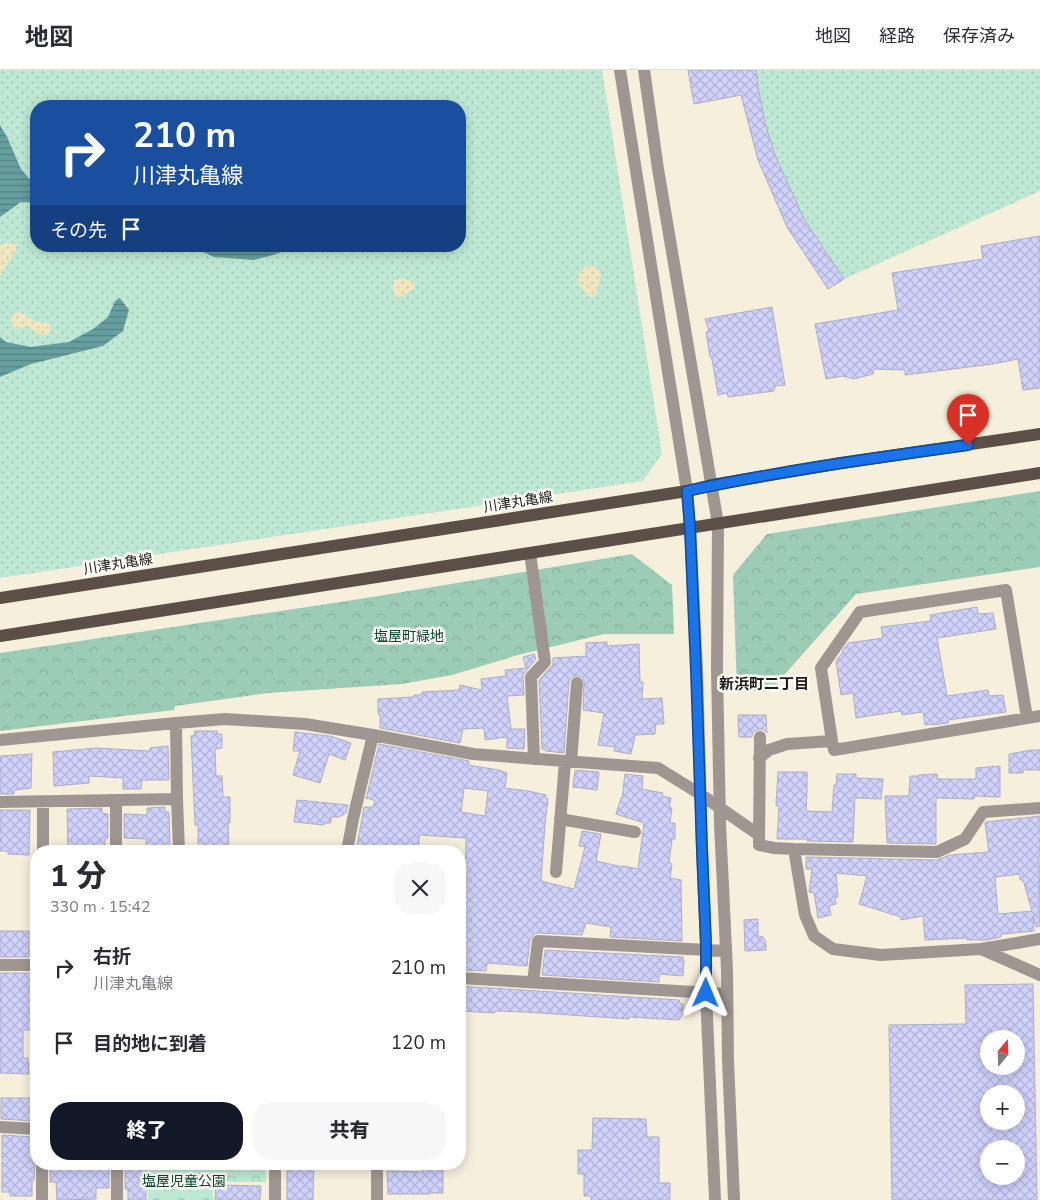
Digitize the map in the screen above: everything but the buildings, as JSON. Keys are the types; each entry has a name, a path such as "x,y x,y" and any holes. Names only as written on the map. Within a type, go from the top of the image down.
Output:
{"main road":[{"name":"川津丸亀線","path":"0,598 687,491 841,463 1040,434"},
{"path":"0,636 1040,473"}],"street":[{"path":"620,70 687,491 696,670 706,993 715,1200"},
{"path":"644,70 658,169 718,524 720,808 734,1200"},
{"path":"530,553 545,662 532,677 534,759"},
{"path":"1027,718 1006,590 860,612 821,668 834,750 1040,716"},
{"path":"556,872 560,819 577,683"},
{"path":"0,740 225,719 305,724 473,754 658,768 700,794 759,835"},
{"path":"176,723 179,845"},
{"path":"348,845 352,819 373,735"},
{"path":"760,736 758,845 794,849 937,852 965,839 983,812 1040,808"},
{"path":"759,758 769,750 787,744 832,741"},
{"path":"0,802 177,799"},
{"path":"116,801 116,845"},
{"path":"43,802 43,845"},
{"path":"560,819 635,832"},
{"path":"794,849 805,914 814,936 833,949 881,955 981,949 1040,939"},
{"path":"533,982 538,941 726,952"},
{"path":"981,949 1040,974"},
{"path":"0,965 30,965"},
{"path":"466,978 727,994"},
{"path":"0,1127 30,1128"},
{"path":"42,1170 42,1200"},
{"path":"117,1170 117,1200"},
{"path":"275,1170 275,1200"},
{"path":"377,1170 378,1200"}],"green space":[{"path":"0,70 602,70 662,454 643,481 0,578"},
{"path":"756,70 1040,70 1040,191 844,279 804,219 775,155 765,123"},
{"path":"1040,491 1040,567 856,594 769,692 737,690 733,575 767,534"},
{"name":"塩屋町緑地","path":"632,554 672,585 674,634 604,634 518,655 452,675 402,684 268,693 175,706 174,710 0,731 0,653 360,599"},
{"name":"塩屋児童公園","path":"147,1170 265,1170 266,1182 213,1182 213,1200 148,1200"}],"sand":[{"path":"6,243 17,244 0,277 0,246"},
{"path":"588,265 597,268 601,274 596,295 591,297 580,286 578,278 583,269"},
{"path":"402,279 415,282 414,289 396,298 393,290 394,280"},
{"path":"21,312 36,322 45,322 50,325 50,333 40,335 28,327 17,329 12,326 11,320 14,314"}],"water":[{"path":"0,125 21,169 30,180 30,203 21,202 0,217"},
{"path":"203,252 281,252 254,260 214,257"},
{"path":"120,298 129,310 123,331 103,346 31,364 0,377 0,337 6,342 31,347 69,342 93,329 108,317 115,301"}],"district":[{"name":"新浜町二丁目","path":"764,684"}],"route":[{"path":"706,993 696,670 687,491 841,463 968,445"}]}
